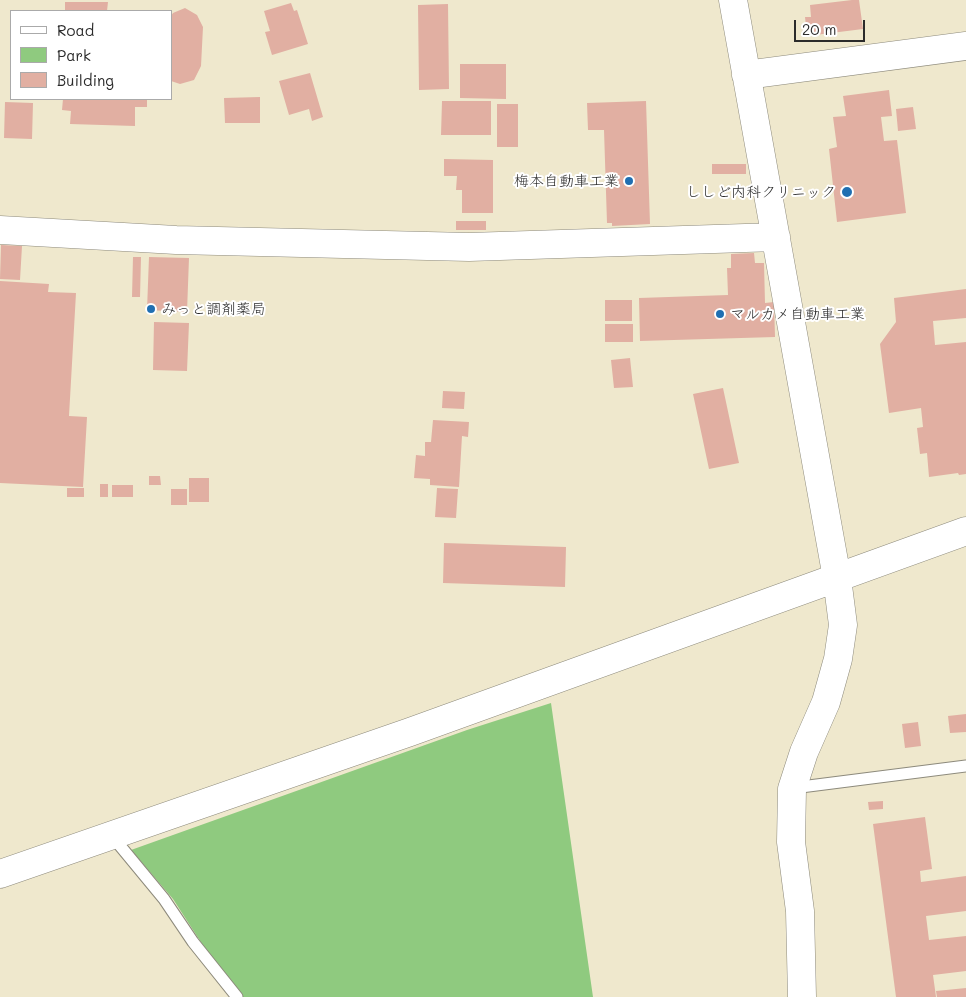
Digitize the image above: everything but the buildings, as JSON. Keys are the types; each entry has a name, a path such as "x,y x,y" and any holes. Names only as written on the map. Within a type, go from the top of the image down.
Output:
{"street":[{"path":"733,0 837,578 843,625 838,660 826,702 804,752 792,789 791,842 800,911 802,997"},
{"path":"746,75 966,46"},
{"path":"0,230 176,240 469,247 776,237"},
{"path":"0,874 410,732 966,531"}],"lane":[{"path":"792,789 966,766"},
{"path":"112,836 164,898 193,942 237,997"}],"green space":[{"path":"551,703 593,997 243,997 204,947 173,899 131,850 467,730"}],"place":[{"name":"梅本自動車工業","path":"629,181"},
{"name":"ししど内科クリニック","path":"847,192"},
{"name":"みっと調剤薬局","path":"151,309"},
{"name":"マルカメ自動車工業","path":"720,314"}]}
